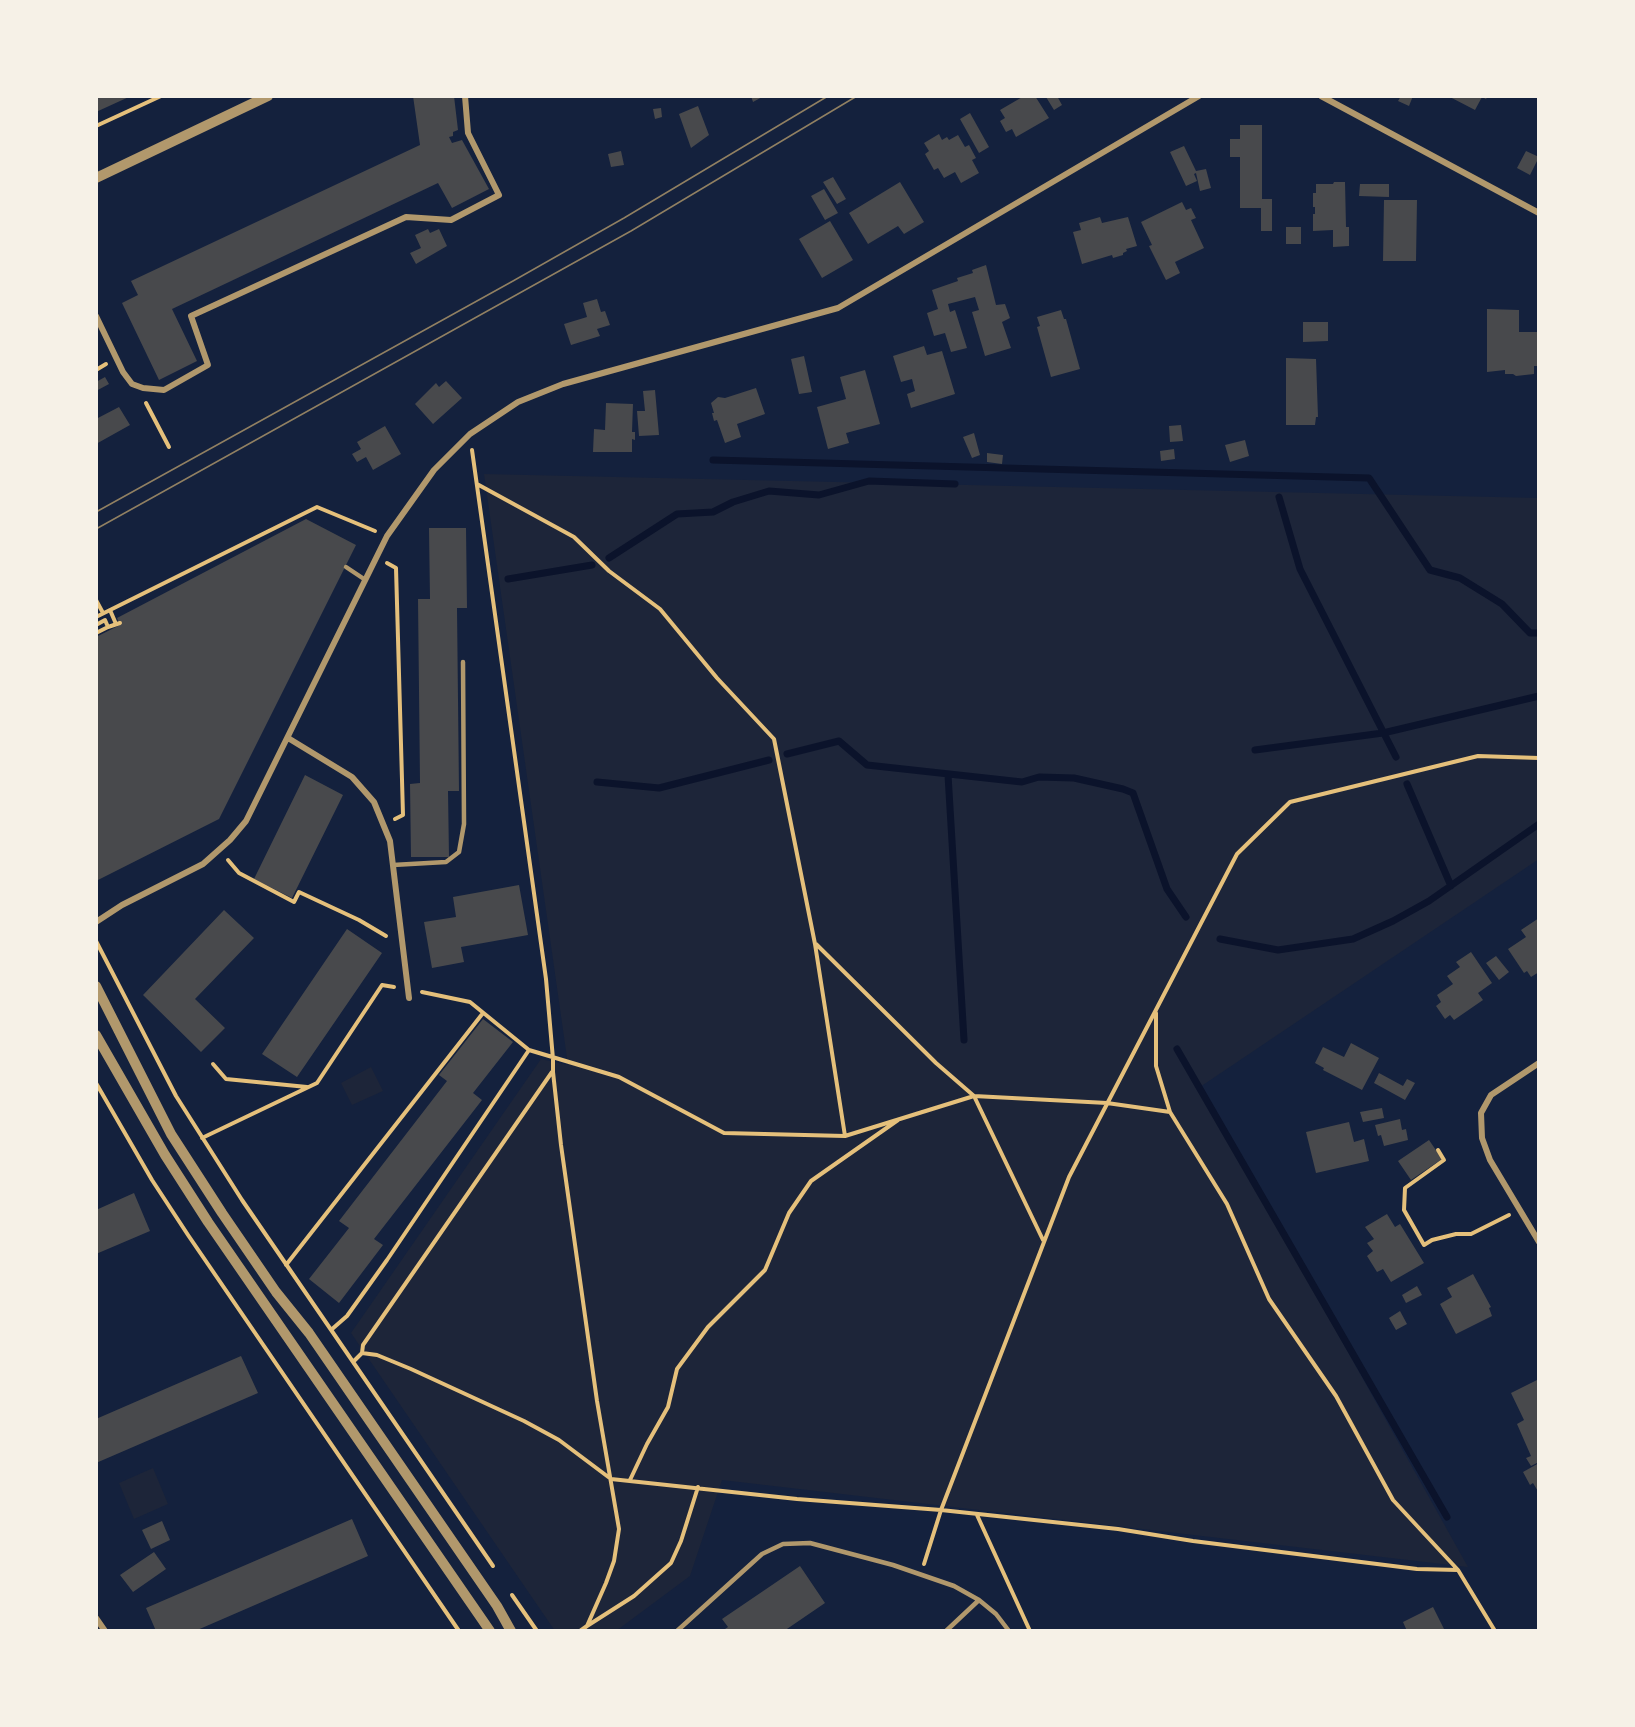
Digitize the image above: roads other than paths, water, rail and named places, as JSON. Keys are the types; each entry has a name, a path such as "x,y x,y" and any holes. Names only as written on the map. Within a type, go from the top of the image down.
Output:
{"street":[{"path":"96,178 268,96"},
{"path":"96,316 123,372 132,384 143,388 164,390 208,365 191,316 406,217 451,220 499,195 468,133 465,96"},
{"path":"96,922 122,905 203,864 220,850 246,821 387,536 434,470 470,434 518,402 563,384 838,308 1199,96"},
{"path":"1321,96 1539,213"},
{"path":"288,738 352,777 374,801 390,841 409,998"},
{"path":"96,986 171,1134 209,1194 276,1292 309,1333 441,1522 511,1631"},
{"path":"96,1035 165,1155 196,1203 490,1631"},
{"path":"1539,1063 1491,1095 1481,1113 1482,1138 1490,1160 1539,1242"},
{"path":"96,1618 105,1631"}],"lane":[{"path":"346,567 364,579"},
{"path":"393,865 446,862 459,852 464,824 463,662"},
{"path":"677,1631 762,1554 783,1544 810,1543 920,1573 954,1586 979,1600 996,1614 1010,1631"},
{"path":"946,1631 979,1600"}],"waterway":[{"path":"713,460 1369,478 1430,570 1460,578 1502,604 1530,633 1539,633"},
{"path":"609,558 677,514 713,512 733,502 769,491 819,495 869,481 955,484"},
{"path":"1279,497 1300,569 1396,757"},
{"path":"508,579 592,565"},
{"path":"1255,750 1383,733 1539,696"},
{"path":"787,754 839,741 867,765 1022,782 1039,777 1074,778 1133,793 1167,889 1186,917"},
{"path":"597,782 659,788 769,760"},
{"path":"948,775 964,1040"},
{"path":"1407,784 1451,886"},
{"path":"1220,939 1278,950 1353,939 1429,901 1539,824"},
{"path":"1177,1049 1447,1517"}],"tram line":[{"path":"96,512 624,218 828,96"},
{"path":"96,529 631,231 857,96"}]}
